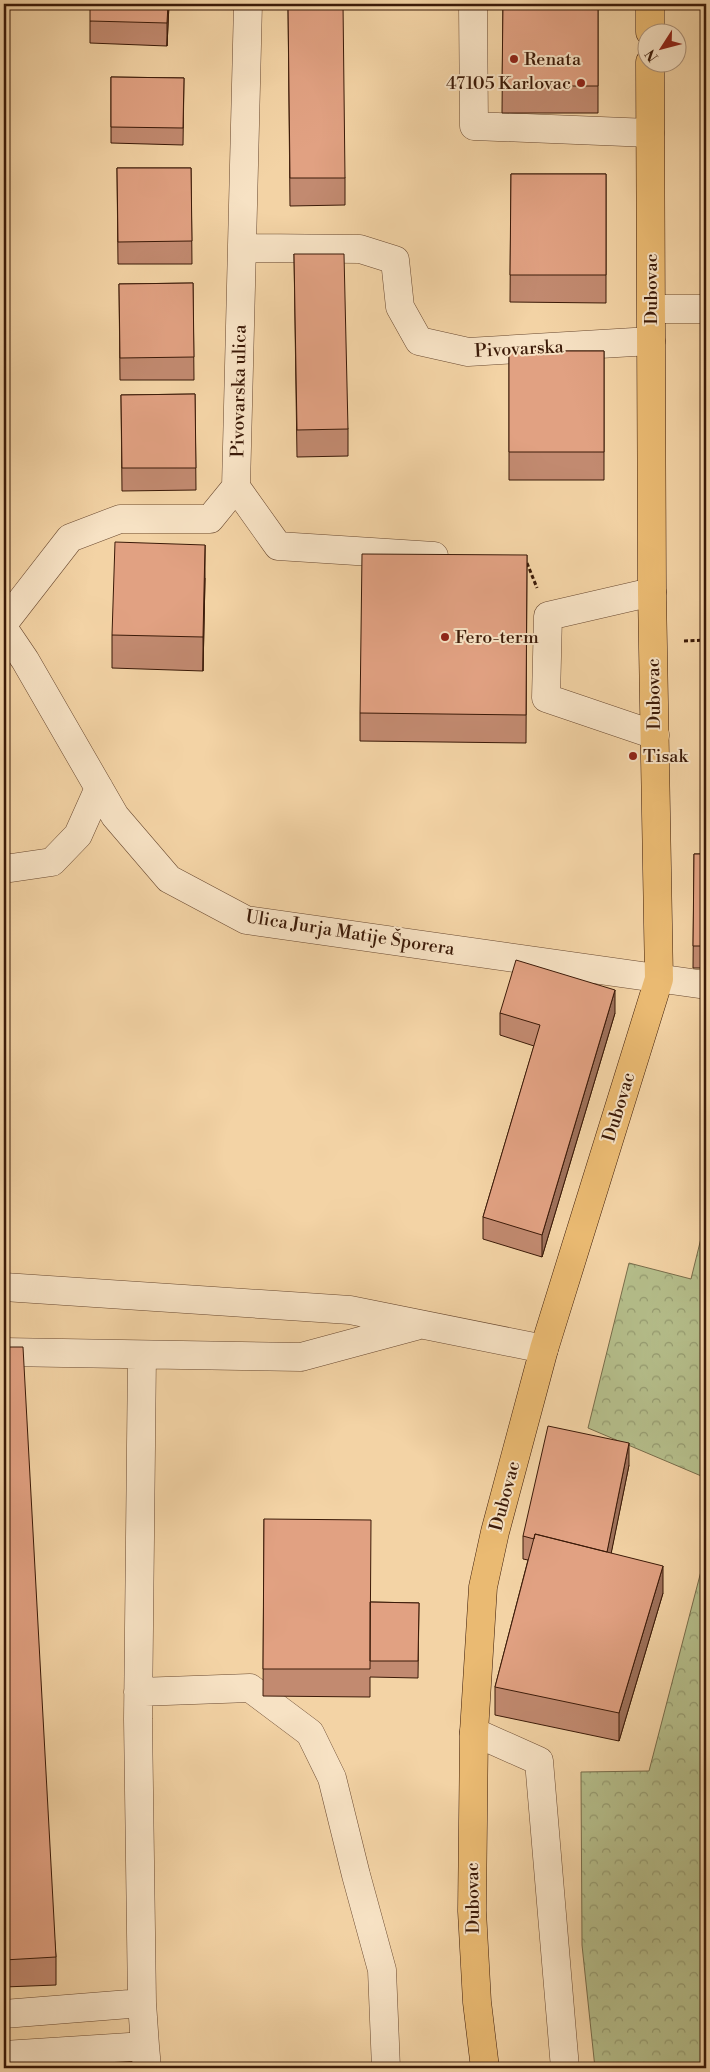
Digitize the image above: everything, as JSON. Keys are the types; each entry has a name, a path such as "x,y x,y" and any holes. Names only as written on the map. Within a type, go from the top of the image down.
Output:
{"main road":[{"path":"650,4 650,22"},
{"name":"Dubovac","path":"485,2068 477,2002 472,1910 474,1732 483,1587 495,1532 544,1349 659,979 652,592 650,72"}],"street":[{"name":"Pivovarska ulica","path":"236,487 248,4"},
{"path":"473,4 474,126 650,133"},
{"name":"Pivovarska","path":"242,248 360,249 395,260 400,307 419,341 468,352 652,341"},
{"path":"652,310 706,309"},
{"path":"4,623 70,538 120,519 210,519 236,487 278,546 457,558"},
{"path":"652,592 548,616 546,698 655,734"},
{"name":"Ulica Jurja Matije Šporera","path":"4,629 25,660 115,816 170,879 246,920 706,985"},
{"path":"4,867 11,868 52,862 78,835 100,788"},
{"path":"4,1287 350,1310 544,1349"},
{"path":"4,1352 301,1358 420,1324"},
{"path":"4,2055 146,2057 142,2004 138,1692 142,1354"},
{"path":"138,1692 250,1688 310,1733 332,1778 382,1970 386,2068"},
{"path":"474,1732 539,1761 565,2068"},
{"path":"4,2014 142,2004"}],"green space":[{"path":"706,1218 706,1478 588,1428 629,1263 691,1279"},
{"path":"706,1552 706,2068 595,2068 582,1945 581,1772 649,1771"}],"building":[{"path":"90,4 168,4 167,23 90,21"},
{"path":"288,4 343,4 345,178 290,178"},
{"path":"503,4 598,4 598,86 502,86"},
{"path":"111,77 184,78 183,128 111,127"},
{"path":"117,168 191,168 192,241 118,242"},
{"path":"511,174 606,174 606,275 510,275"},
{"path":"294,254 344,254 348,429 297,430"},
{"path":"193,283 194,357 120,358 119,284"},
{"path":"509,351 604,351 604,452 509,452"},
{"path":"195,394 196,468 122,468 121,395"},
{"path":"705,517 706,571 704,571"},
{"path":"115,542 205,545 203,637 112,635"},
{"path":"362,554 527,555 526,715 360,713"},
{"path":"703,762 706,762 706,800 702,800"},
{"path":"694,854 706,854 706,946 693,946"},
{"path":"516,960 615,990 542,1235 483,1217 540,1025 500,1013"},
{"path":"4,1347 23,1347 56,1957 4,1960"},
{"path":"548,1426 629,1443 607,1552 535,1534 534,1539 523,1536"},
{"path":"264,1519 371,1520 370,1669 263,1669"},
{"path":"535,1534 663,1566 619,1713 495,1687"},
{"path":"370,1602 419,1603 418,1661 370,1661"},
{"path":"40,2067 40,2068 4,2068"}],"place":[{"name":"Renata","path":"514,59"},
{"name":"47105 Karlovac","path":"581,83"},
{"name":"Fero-term","path":"445,637"},
{"name":"Tisak","path":"633,756"}]}
